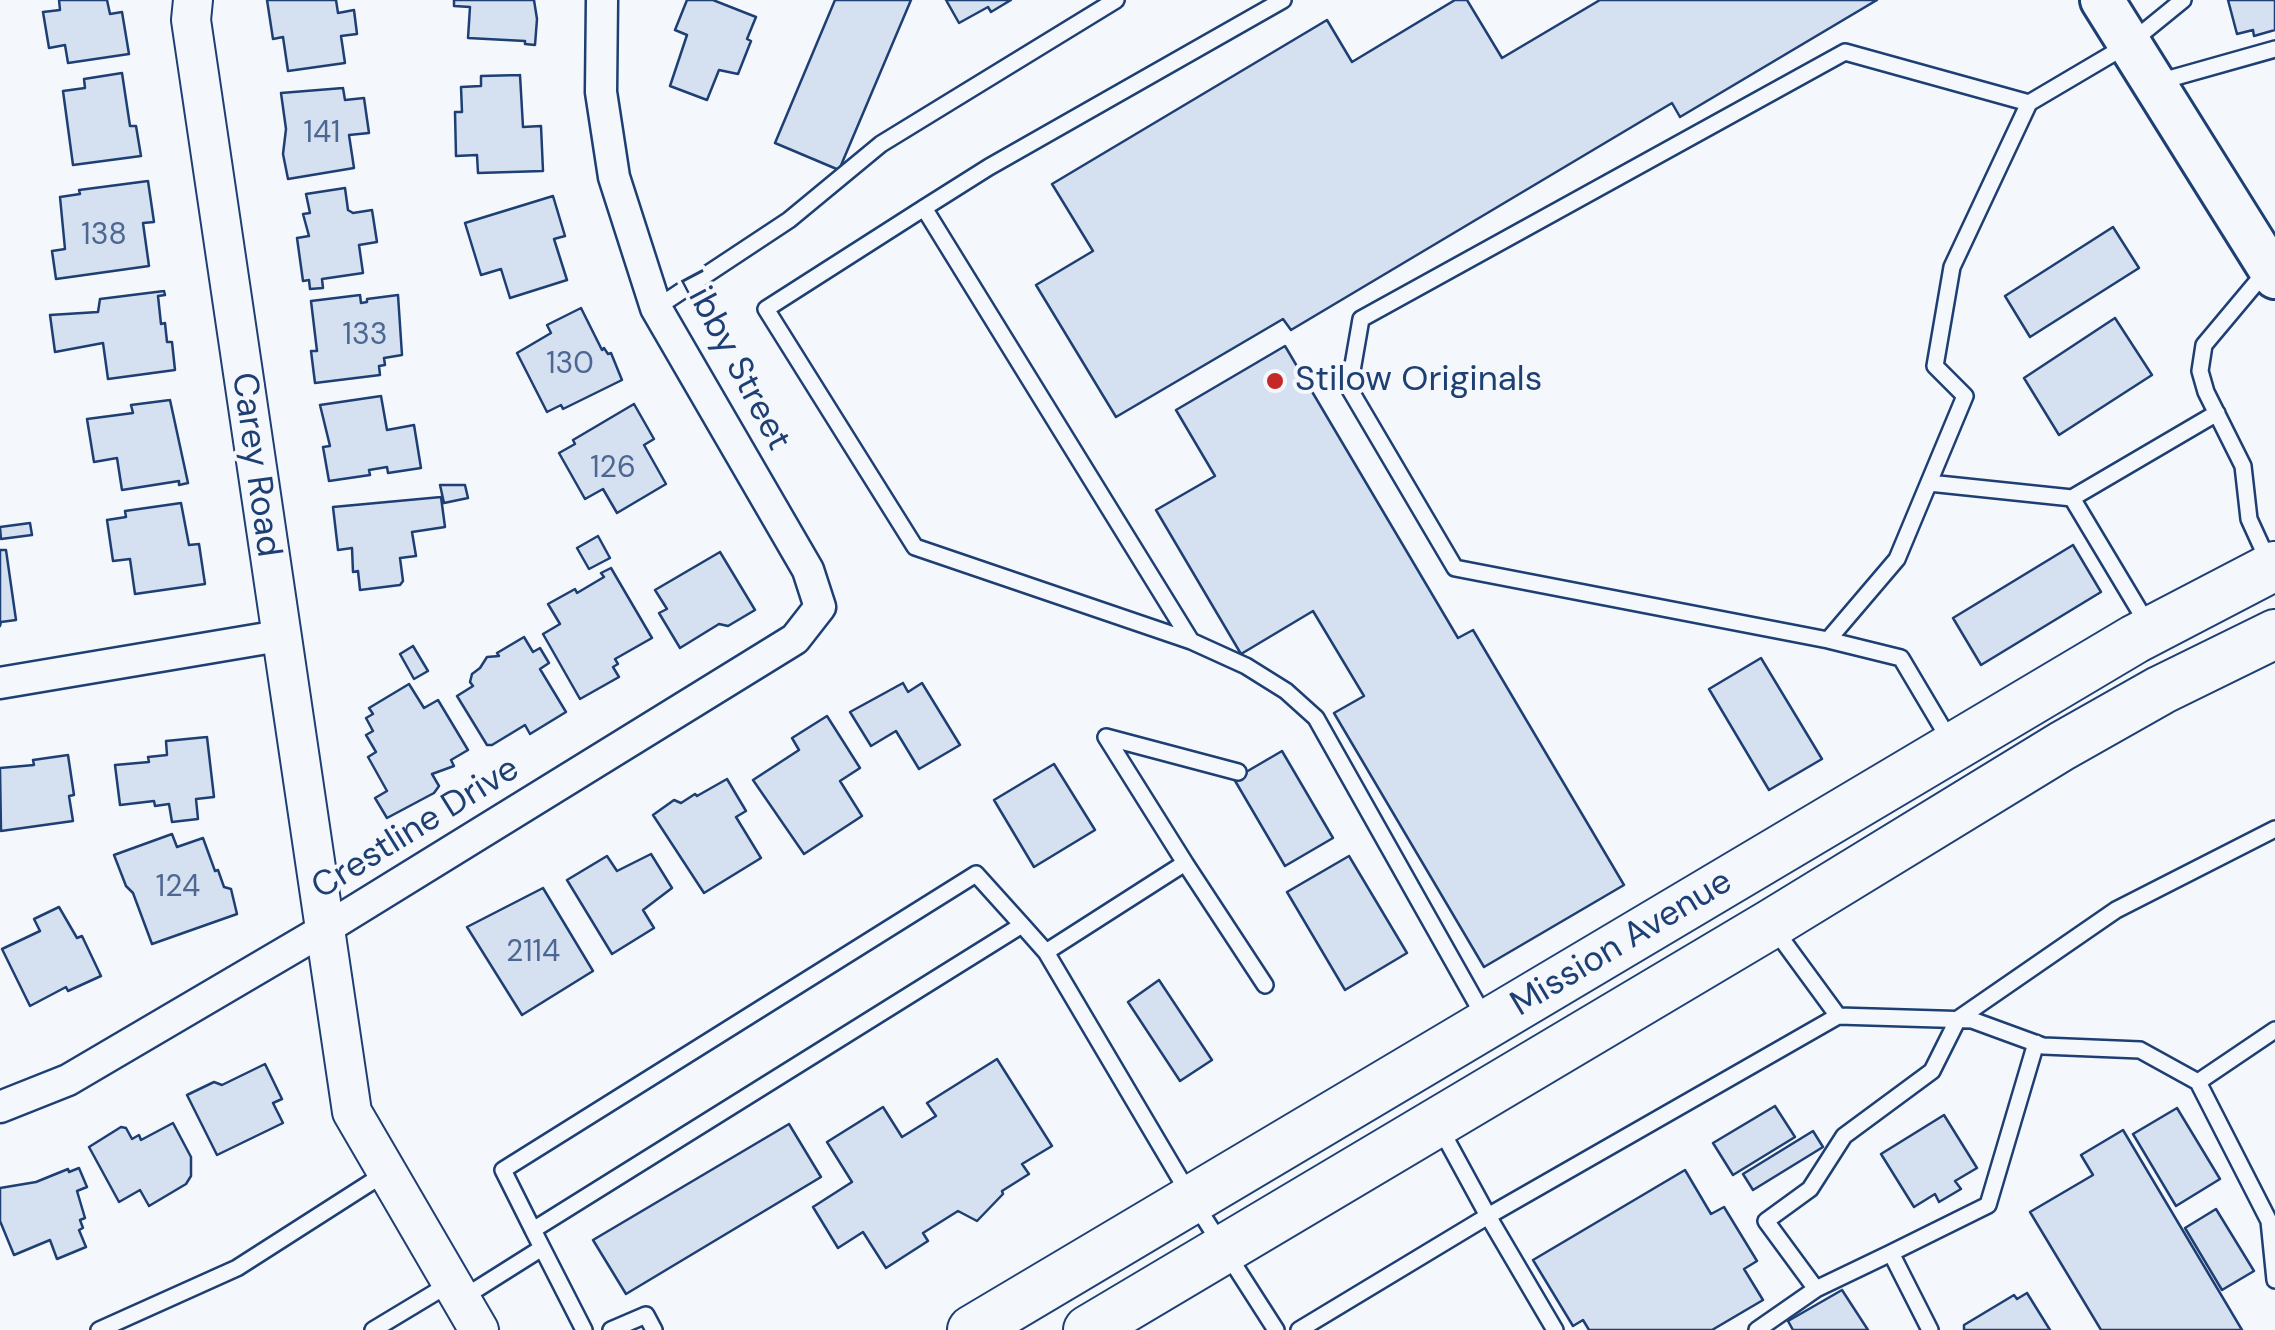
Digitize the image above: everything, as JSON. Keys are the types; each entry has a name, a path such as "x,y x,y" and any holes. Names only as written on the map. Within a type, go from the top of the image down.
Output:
{"main road":[{"path":"2102,0 2272,273"},
{"name":"Mission Avenue","path":"972,1330 2151,630 2273,566"},
{"name":"Mission Avenue","path":"1088,1330 2062,746 2161,690 2275,634"}],"street":[{"name":"Carey Road","path":"193,0 191,20 279,636 352,1112 464,1304"},
{"name":"Libby Street","path":"602,0 601,92 614,176 656,308 808,570"},
{"name":"Crestline Drive","path":"0,1107 68,1080 326,929 795,639 820,607 808,570"},
{"path":"0,683 279,636"}],"lane":[{"path":"656,308 789,220 880,144 1116,0"},
{"path":"1283,0 989,167 766,309 915,547 1191,641 1246,666 1286,691 1316,718 1488,1024"},
{"path":"1828,640 1897,559 1966,396 1935,366 1952,267 2029,103 2129,44 2183,0"},
{"path":"2154,84 2275,49"},
{"path":"1954,747 1900,658 1828,640 1455,568 1349,388 1361,319 1845,52 2029,103"},
{"path":"924,208 1191,641"},
{"path":"2272,273 2204,345 2200,370 2244,466 2248,519 2273,566"},
{"path":"1929,483 2072,498 2217,414"},
{"path":"2072,498 2151,630"},
{"path":"1238,772 1106,737 1265,985"},
{"path":"1816,1290 1766,1221 1810,1189 1844,1136 1932,1071 1958,1019 2116,910 2275,828"},
{"path":"1046,952 1185,863"},
{"path":"584,1330 503,1170 976,874 1046,952 1192,1200 1276,1330"},
{"path":"1770,924 1838,1016"},
{"path":"533,1230 1022,925"},
{"path":"1298,1330 1488,1216 1838,1016 1972,1020 2036,1043 2140,1050 2198,1082 2272,1219 2275,1280"},
{"path":"2198,1082 2275,1030"},
{"path":"1757,1330 1816,1290 1988,1206 2036,1043"},
{"path":"1437,1122 1554,1330"},
{"path":"99,1330 237,1268 387,1172"},
{"path":"373,1330 464,1304 542,1248"},
{"path":"1891,1253 1930,1330"},
{"path":"611,1330 646,1315 654,1330"}],"building":[{"path":"59,0 107,0 110,14 122,12 129,54 68,63 65,45 49,48 43,12 60,10"},
{"path":"267,0 336,0 338,13 354,10 357,34 341,36 345,63 288,71 283,37 273,39"},
{"path":"454,0 534,0 535,45 468,38 470,7 454,6"},
{"path":"687,0 713,0 756,17 738,74 719,70 707,100 670,86 687,35 675,30"},
{"path":"835,0 911,0 839,170 775,143"},
{"path":"946,0 1011,0 959,23"},
{"path":"1455,0 1467,0 1502,58 1600,0 1877,0 1680,117 1672,103 1291,330 1283,319 1116,417 1036,285 1093,251 1052,184 1327,20 1352,62"},
{"path":"2228,0 2275,0 2275,30 2254,36 2253,30 2237,34"},
{"path":"122,73 130,126 136,126 141,156 73,165 63,91 85,88 84,79"},
{"path":"520,75 523,127 541,126 543,171 478,173 477,155 456,156 455,112 462,112 461,87 481,86 481,76"},
{"path":"343,88 345,100 364,98 369,133 349,135 354,168 288,179 281,93"},
{"path":"148,181 154,222 143,223 149,266 56,279 52,251 65,249 60,197 80,194 79,190"},
{"path":"345,188 348,210 372,210 377,242 359,245 363,273 322,279 323,288 310,289 309,280 303,281 297,238 309,236 303,214 310,213 306,194"},
{"path":"553,196 565,236 554,239 567,280 510,298 501,269 481,275 465,223"},
{"path":"2113,227 2139,268 2030,337 2005,296"},
{"path":"164,291 165,295 158,296 161,324 165,323 167,342 172,342 175,370 108,379 103,343 55,352 50,315 98,312 100,299"},
{"path":"360,295 361,303 398,295 402,355 384,358 385,365 379,366 380,375 315,383 311,351 317,351 311,301"},
{"path":"581,308 602,350 611,353 622,380 563,409 561,405 547,412 517,353 551,333 547,325"},
{"path":"2115,318 2152,375 2059,435 2024,378"},
{"path":"1285,346 1458,638 1473,630 1624,885 1484,967 1334,713 1364,696 1313,611 1241,654 1156,510 1215,476 1176,410"},
{"path":"381,396 387,430 414,425 421,468 388,473 387,467 369,470 370,475 329,481 323,447 330,446 320,405"},
{"path":"170,400 188,483 122,490 117,458 94,462 87,419 133,413 131,405"},
{"path":"634,404 654,439 644,445 666,484 617,513 603,489 585,499 559,453 575,444 573,440"},
{"path":"440,485 465,485 468,498 444,503"},
{"path":"441,497 445,527 412,532 416,556 400,558 400,585 360,590 358,571 353,572 352,548 338,550 333,507"},
{"path":"181,503 189,545 199,544 205,584 135,594 130,559 113,561 107,520 126,517 125,511"},
{"path":"30,523 32,535 1,539 0,527"},
{"path":"598,536 610,558 589,569 577,548"},
{"path":"2073,545 2101,592 1981,665 1953,618"},
{"path":"0,550 6,550 16,620 1,622 0,626"},
{"path":"720,552 755,610 728,626 719,624 680,648 659,613 667,609 655,590"},
{"path":"611,568 652,638 615,659 618,664 613,667 619,677 580,699 543,634 560,624 548,604 575,589 577,593 604,577 601,573"},
{"path":"524,637 533,652 540,648 549,663 540,669 566,712 530,734 525,725 487,745 457,696 473,686 472,674 487,657 499,656 497,653"},
{"path":"413,646 428,671 414,679 400,654"},
{"path":"1761,658 1822,759 1769,790 1709,689"},
{"path":"903,683 908,692 922,683 960,745 919,769 896,731 871,746 850,712"},
{"path":"409,684 424,708 438,700 468,750 451,760 454,766 432,774 439,786 434,793 387,818 375,798 387,791 368,757 376,752 366,735 373,731 366,718 373,714 369,708"},
{"path":"827,716 860,768 840,781 862,816 804,854 753,780 799,750 792,738"},
{"path":"207,737 214,797 196,799 198,819 172,822 169,804 155,806 154,801 120,805 115,765 149,762 148,757 167,755 166,741"},
{"path":"1282,751 1333,838 1285,866 1234,779"},
{"path":"68,755 73,821 1,831 0,768 34,765 33,760"},
{"path":"1054,764 1095,830 1034,867 994,800"},
{"path":"727,779 746,811 736,817 761,858 704,893 653,815 674,800 681,803"},
{"path":"172,834 177,847 203,838 215,871 218,870 224,887 231,889 237,914 152,944 114,855"},
{"path":"651,854 672,888 643,910 654,928 612,954 567,880 607,856 617,871"},
{"path":"1349,856 1407,953 1345,990 1287,892"},
{"path":"543,888 593,971 522,1015 467,927"},
{"path":"59,907 77,938 82,936 101,976 68,991 66,987 30,1006 2,949 40,931 34,919"},
{"path":"1159,980 1212,1060 1180,1081 1128,1002"},
{"path":"997,1059 1052,1146 1022,1164 1029,1174 1002,1191 977,1221 958,1211 923,1233 928,1241 886,1268 863,1232 838,1248 813,1207 852,1182 827,1142 883,1107 902,1137 936,1116 927,1103"},
{"path":"265,1064 282,1099 273,1103 283,1123 217,1155 187,1095 214,1082 222,1085"},
{"path":"1775,1106 1795,1137 1733,1175 1713,1143"},
{"path":"2177,1108 2220,1179 2176,1206 2133,1134"},
{"path":"1944,1115 1977,1168 1955,1181 1961,1189 1939,1202 1935,1194 1914,1207 1881,1154"},
{"path":"173,1123 191,1157 191,1176 186,1184 149,1206 140,1190 119,1202 89,1147 121,1127 126,1128 132,1139 139,1135 141,1140"},
{"path":"789,1124 821,1177 626,1294 593,1240"},
{"path":"2123,1130 2242,1330 2101,1330 2030,1212 2093,1175 2081,1155"},
{"path":"1813,1131 1823,1147 1753,1190 1743,1174"},
{"path":"79,1168 87,1187 77,1191 85,1218 80,1220 83,1228 79,1230 86,1247 57,1259 50,1240 14,1255 0,1221 0,1188 36,1182"},
{"path":"1685,1170 1711,1214 1724,1207 1757,1261 1744,1269 1763,1300 1712,1330 1589,1330 1583,1320 1573,1326 1533,1260"},
{"path":"2216,1209 2254,1271 2222,1290 2185,1228"},
{"path":"1842,1290 1868,1330 1793,1330 1788,1321"},
{"path":"2027,1293 2050,1330 1964,1330 1964,1325 2014,1295 2017,1299"}],"place":[{"name":"Stilow Originals","path":"1275,381"}]}
